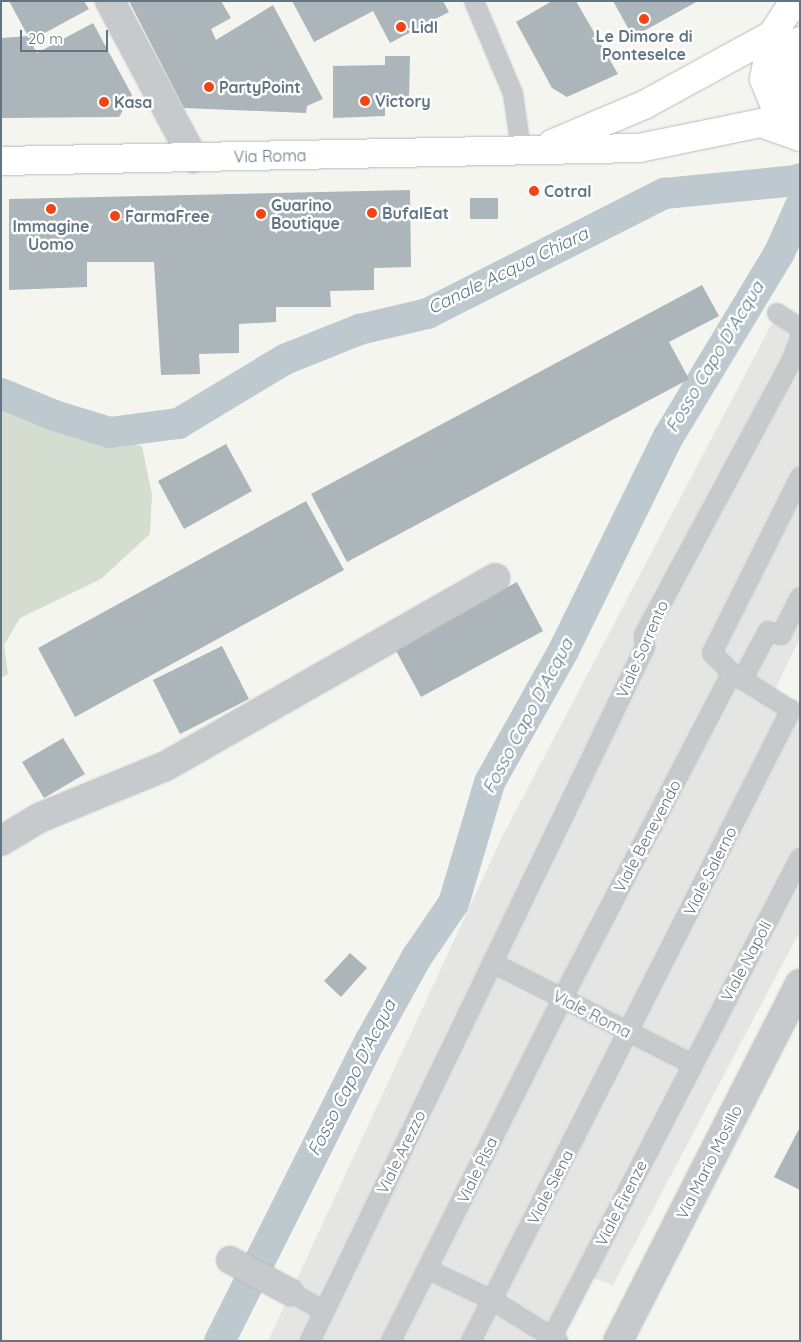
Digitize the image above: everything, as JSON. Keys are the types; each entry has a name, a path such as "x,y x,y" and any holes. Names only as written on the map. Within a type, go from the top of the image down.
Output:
{"main road":[{"path":"530,149 644,105 772,35 795,6"},
{"path":"772,35 764,79 777,112 800,135"},
{"path":"800,41 794,45 788,75 796,100 800,102"},
{"name":"Via Roma","path":"1,161 639,148 761,123 800,135"}],"street":[{"path":"110,1 193,158"},
{"path":"1,841 39,818 166,766 495,578"},
{"name":"Via Mario Mosillo","path":"618,1341 800,984"},
{"path":"230,1260 290,1292"}],"lane":[{"path":"474,1 514,94 530,149"},
{"path":"777,313 800,328"},
{"name":"Viale Sorrento","path":"493,963 646,647 644,635 795,365 800,339"},
{"path":"737,676 712,653 797,488"},
{"name":"Viale Benevendo","path":"562,999 737,676 768,630 780,635 800,596"},
{"name":"Viale Salerno","path":"629,1033 791,710 737,676"},
{"name":"Viale Napoli","path":"692,1064 800,858"},
{"name":"Viale Roma","path":"493,963 692,1064"},
{"name":"Viale Arezzo","path":"310,1341 493,963"},
{"name":"Viale Pisa","path":"391,1341 562,999"},
{"name":"Viale Siena","path":"471,1341 629,1033"},
{"name":"Viale Firenze","path":"554,1339 692,1064"},
{"path":"428,1269 492,1300 554,1339"},
{"path":"290,1292 324,1311"}],"shaded area":[{"path":"780,308 800,319 800,638 774,691 800,705 800,931 613,1285 592,1278 560,1341 268,1341 502,837"},
{"path":"1,405 59,432 142,446 152,495 150,534 101,579 20,618 4,645 8,674 1,678"}],"building":[{"path":"9,1 84,1 89,9 30,41 37,53 93,23 132,95 119,117 1,118 1,38 28,36"},
{"path":"129,1 221,1 231,18 211,29 216,40 273,5 323,99 307,106 306,113 184,108"},
{"name":"Lidl","path":"292,1 443,1 449,12 390,43 373,11 314,42"},
{"path":"552,1 576,1 618,74 567,97 552,88 516,22"},
{"name":"Le Dimore di Ponteselce","path":"613,1 698,1 633,37"},
{"path":"385,56 410,56 409,99 385,99 385,116 333,118 333,66 385,65"},
{"path":"410,190 411,267 374,268 374,290 330,291 331,307 276,307 276,322 239,324 239,353 199,354 200,374 161,375 154,262 87,262 87,287 9,290 9,199"},
{"path":"470,198 498,198 498,219 470,219"},
{"path":"702,285 719,316 669,342 689,379 347,562 311,494"},
{"path":"226,444 252,491 184,529 158,481"},
{"path":"306,501 344,570 75,717 38,648"},
{"path":"517,582 543,631 421,697 394,647"},
{"path":"222,646 249,699 180,734 153,680"},
{"path":"63,738 85,774 44,798 22,762"},
{"path":"350,953 367,968 341,997 324,981"},
{"path":"800,1127 800,1190 774,1177"}],"waterway":[{"name":"Canale Acqua Chiara","path":"1,393 54,415 109,432 178,423 284,359 359,329 427,313 664,193 796,180 800,178"},
{"name":"Fosso Capo D'Acqua","path":"219,1341 370,1040 416,957 453,903 489,782 563,650 668,436 779,252 800,205"}],"place":[{"name":"Le Dimore di Ponteselce","path":"644,19"},
{"name":"Lidl","path":"401,27"},
{"name":"PartyPoint","path":"209,87"},
{"name":"Victory","path":"365,101"},
{"name":"Kasa","path":"104,102"},
{"name":"Cotral","path":"534,191"},
{"name":"Immagine Uomo","path":"51,209"},
{"name":"BufalEat","path":"372,213"},
{"name":"Guarino Boutique","path":"261,214"},
{"name":"FarmaFree","path":"115,216"}]}
